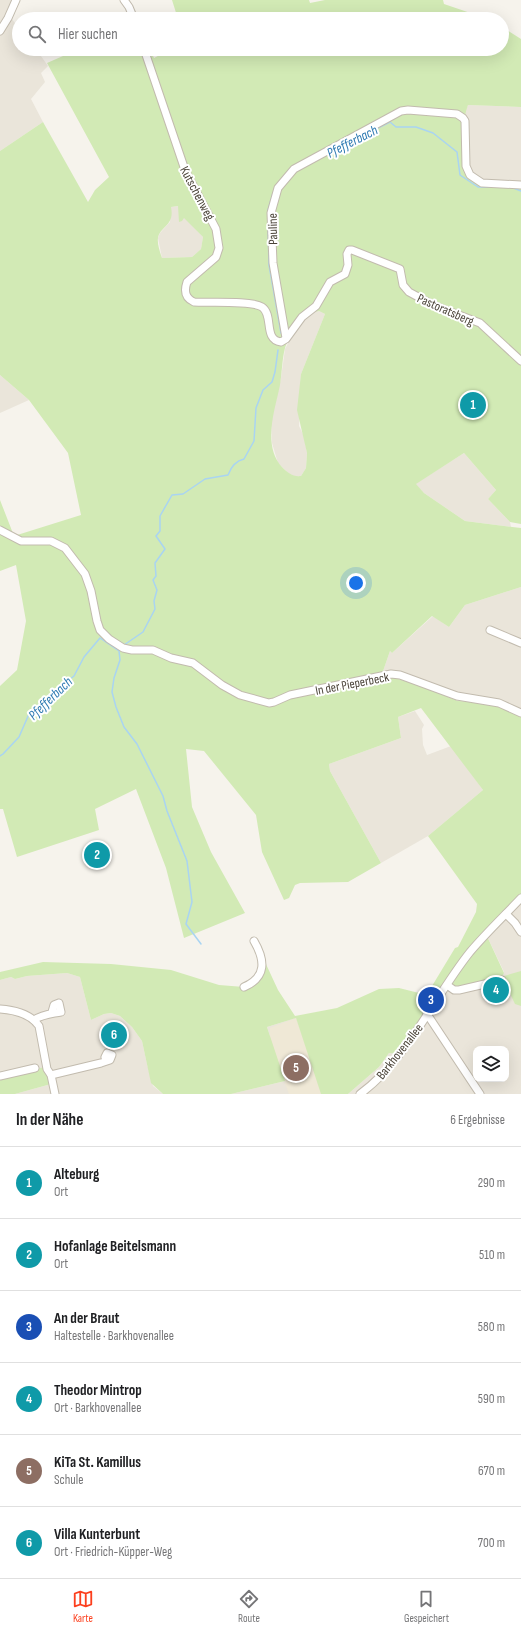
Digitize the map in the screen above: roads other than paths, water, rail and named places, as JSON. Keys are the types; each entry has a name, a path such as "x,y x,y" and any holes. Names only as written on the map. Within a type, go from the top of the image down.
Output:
{"street":[{"path":"0,31 16,0"},
{"path":"124,0 131,12"},
{"name":"Kutschenweg","path":"146,56 185,170 216,229 219,248 217,256 189,279 185,286 186,295 189,300 194,302 258,305 266,311 272,337 280,342 286,339"},
{"name":"Pauline","path":"286,339 273,263 271,212 275,196 286,177 294,168 401,111 408,110 457,114 465,121 466,166 470,176 482,183 521,184"},
{"name":"Pastoratsberg","path":"286,339 302,317 316,306 329,284 345,274 348,265 346,254 350,250 400,269 403,285 409,292 435,306 480,323 521,361"},
{"name":"In der Pieperbeck","path":"0,530 21,541 51,542 65,548 85,574 91,591 100,630 113,642 128,650 153,650 171,658 189,662 198,666 231,692 269,703 290,695 391,674 400,675 457,696 499,703 521,713"},
{"path":"490,630 521,643"},
{"name":"Barkhovenallee","path":"360,1094 373,1084 390,1067 470,952 521,898"},
{"path":"506,914 516,924 521,932"},
{"path":"244,987 256,981 262,970 261,957 254,941"},
{"path":"447,985 454,990 459,990 502,980"},
{"path":"0,1009 18,1011 34,1020 39,1026 47,1069 51,1075 56,1094"},
{"path":"34,1020 52,1012"},
{"path":"427,1014 480,1094"},
{"path":"51,1075 109,1060"},
{"path":"0,1076 35,1068"}],"waterway":[{"name":"Pfefferbach","path":"360,137 390,122 396,127 416,127 433,133 457,152 460,175 478,187 495,187"},
{"name":"Pfefferbach","path":"511,187 521,191"},
{"name":"Pfefferbach","path":"268,210 273,193"},
{"name":"Pfefferbach","path":"268,224 269,265 281,333"},
{"name":"Pfefferbach","path":"124,645 143,632 155,609 154,601 157,590 153,580 156,576 155,563 165,549 156,536 160,531 160,516 172,495 183,494 205,479 228,475 230,469 238,461 244,459 254,441 256,408 263,390 272,382 278,350"},
{"path":"0,756 19,737 29,714 48,696 74,676 84,657 100,638 119,651 120,660 114,678 112,692 116,707 124,727 137,744 163,796 167,811 187,861 192,902 186,924 201,944"}],"place":[{"name":"Alteburg","path":"473,405"},
{"name":"Hofanlage Beitelsmann","path":"97,855"},
{"name":"Theodor Mintrop","path":"496,990"},
{"name":"An der Braut","path":"431,1000"},
{"name":"Villa Kunterbunt","path":"114,1035"},
{"name":"KiTa St. Kamillus","path":"296,1068"}]}
